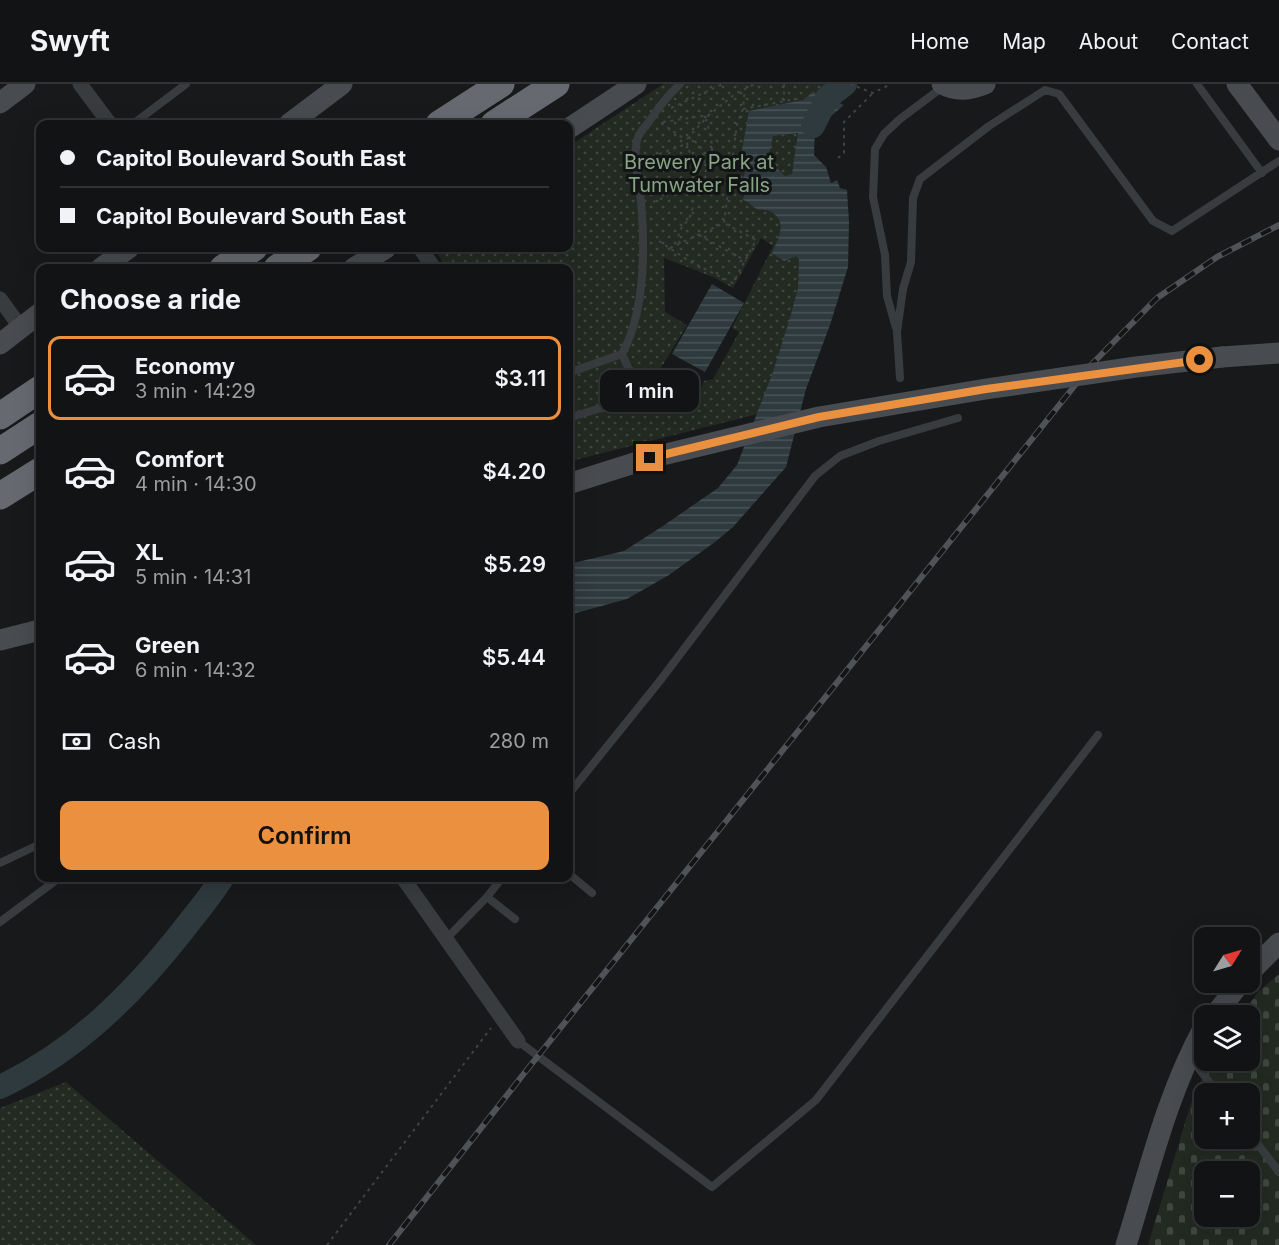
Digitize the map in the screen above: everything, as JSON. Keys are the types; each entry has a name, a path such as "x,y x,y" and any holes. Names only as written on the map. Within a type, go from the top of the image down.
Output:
{"highway":[{"path":"428,120 481,84"},
{"path":"445,120 501,84"},
{"path":"500,120 555,84"},
{"path":"229,264 248,252"},
{"path":"283,264 302,252"},
{"path":"0,416 36,392"},
{"path":"0,451 36,427"},
{"path":"0,496 36,474"}],"main road":[{"path":"0,103 26,84"},
{"path":"573,126 636,84"},
{"path":"944,85 969,90 985,84"},
{"path":"1237,84 1279,140"},
{"path":"294,120 330,88"},
{"path":"107,264 123,252"},
{"path":"361,264 380,252"},
{"path":"0,344 36,316"},
{"path":"573,483 650,458 819,417 1136,367 1279,353"},
{"path":"0,640 36,631"},
{"path":"1260,962 1279,944"},
{"path":"1222,1005 1232,993"},
{"path":"1126,1245 1160,1136 1194,1050"}],"street":[{"path":"80,84 107,120"},
{"path":"0,299 21,328"},
{"path":"407,882 518,1041"}],"lane":[{"path":"137,120 186,84"},
{"path":"573,417 642,396 622,354 633,325 642,262 643,224 635,150 638,137 667,96 680,84"},
{"path":"1197,84 1262,173"},
{"path":"897,332 887,296 885,255 873,197 872,171 875,149 884,134 900,119 944,85"},
{"path":"900,378 897,332 903,289 911,262 913,198 920,179 989,126 1045,90 1059,94 1153,221 1172,231 1279,161"},
{"path":"573,371 622,354"},
{"path":"573,789 659,682 815,476 840,456 879,441 958,418"},
{"path":"518,1041 712,1187 816,1100 1098,735"},
{"path":"0,863 36,846"},
{"path":"573,877 592,893"},
{"path":"0,922 54,882"},
{"path":"446,939 499,882"},
{"path":"487,897 515,919"},
{"path":"1191,1057 1210,1083"},
{"path":"1260,1147 1279,1172"}],"path":[{"path":"654,114 673,108 723,84"},
{"path":"645,159 686,142 688,136 709,115 735,94 755,84"},
{"path":"784,84 784,101"},
{"path":"850,84 873,93"},
{"path":"838,158 844,153 844,122 873,93 891,84"},
{"path":"724,223 737,124 743,109 746,88"},
{"path":"743,109 801,98"},
{"path":"692,160 686,142 660,122 709,115"},
{"path":"688,136 698,142 703,153 704,170 712,158 706,119"},
{"path":"653,202 668,196"},
{"path":"680,244 678,238 680,230 693,212 691,196"},
{"path":"670,248 724,223"},
{"path":"659,241 689,261 733,284 756,240 724,223"},
{"path":"699,235 746,261"},
{"path":"327,1245 493,1025 490,1002"}],"green space":[{"name":"Brewery Park at Tumwater Falls","path":"663,84 845,84 827,98 811,131 819,250 774,410 575,460 573,457 573,264 444,264 436,252 573,252 573,143","holes":["761,238 773,246 732,328 739,332 713,379 704,381 700,390 661,368 687,325 665,312 664,258 713,277 733,288"]},
{"path":"1279,974 1279,1245 1148,1245 1194,1097 1194,1149 1260,1149 1260,1083 1201,1083 1206,1071 1260,1071 1260,1005 1248,1005 1260,990"},
{"path":"66,1082 256,1245 0,1245 0,1108"}],"shaded area":[{"path":"813,92 844,105 815,130 814,155 826,167 831,183 837,180 840,188 847,190 848,267 830,325 806,389 786,467 733,527 669,575 627,599 573,614 573,563 624,551 718,488 737,465 773,372 798,288 799,259 796,256 784,261 772,253 780,233 780,222 771,212 755,208 743,200 745,192 741,184 745,172 740,161 749,111 803,100","holes":["798,133 792,174 785,176 768,160 773,136"]},
{"path":"712,284 744,303 705,372 672,354"}],"waterway":[{"path":"813,126 827,98 845,84"},
{"path":"0,1087 54,1056 101,1019 165,953 219,882"}],"railway":[{"path":"389,1245 1092,364 1157,298 1217,257 1279,225"}],"route":[{"path":"650,458 819,417 986,389 1200,360"}]}
